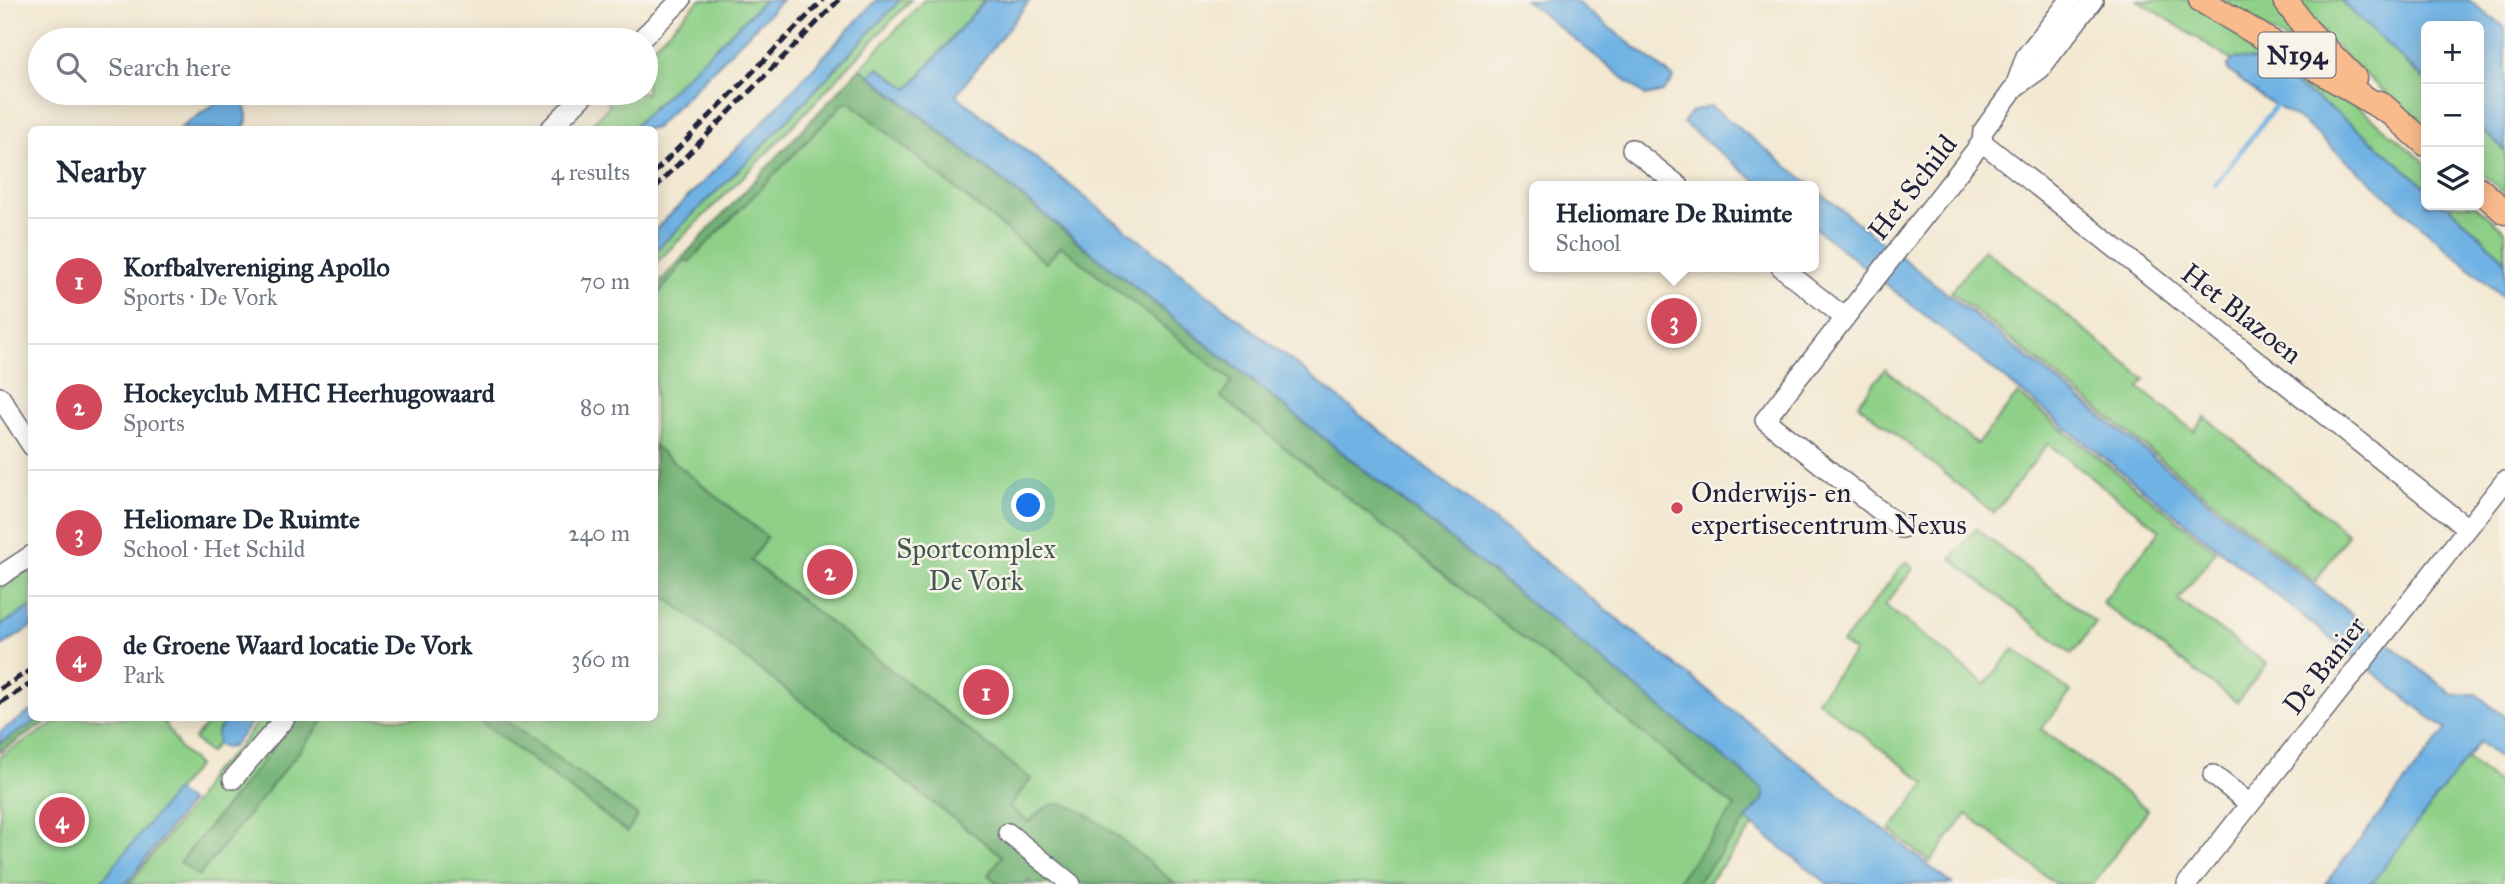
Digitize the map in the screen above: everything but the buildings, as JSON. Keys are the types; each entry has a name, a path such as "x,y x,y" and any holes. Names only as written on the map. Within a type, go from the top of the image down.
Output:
{"main road":[{"name":"N194","path":"2201,0 2390,113"},
{"name":"N194","path":"2285,0 2308,31 2390,113 2421,140"},
{"path":"2484,193 2505,212"}],"street":[{"path":"652,28 681,0"},
{"name":"Het Schild","path":"1902,528 1765,420 1982,142 1983,131 2015,87 2026,56 2070,0"},
{"name":"Het Schild","path":"2015,87 2040,69 2094,0"},
{"path":"553,126 574,105"},
{"name":"Het Blazoen","path":"1982,142 2467,528"},
{"path":"1632,149 1673,181"},
{"path":"1787,272 1845,318"},
{"path":"0,397 28,440"},
{"name":"De Banier","path":"2187,884 2505,481"},
{"path":"0,576 28,558"},
{"path":"233,779 282,721"},
{"path":"2213,775 2250,804"},
{"path":"1008,832 1071,884"}],"green space":[{"path":"700,0 765,0 658,103 658,41"},
{"path":"900,0 911,0 768,152 658,261 658,248 759,150"},
{"name":"Sportcomplex De Vork","path":"924,0 985,0 908,89 879,68 1781,793 1707,884 129,884 197,799 210,774 237,749 259,721 658,721 658,285 863,70 860,68"},
{"path":"2138,0 2187,0 2290,58 2345,96 2421,159 2421,183 2363,133 2260,62 2231,60"},
{"path":"2213,0 2274,0 2323,61"},
{"path":"2293,0 2340,0 2421,76 2421,124 2343,55"},
{"path":"860,68 1763,789 1764,798 1696,884 1675,884 1735,807 1221,397 1232,381 1061,246 1046,263 850,102 844,103 689,262 686,260 658,294 658,284"},
{"path":"610,105 656,105 634,126 590,126"},
{"path":"2484,131 2505,150 2505,193 2484,176"},
{"path":"2453,210 2481,210 2505,231 2505,260"},
{"path":"1984,249 2145,379 2139,388 2194,431 2205,417 2348,534 2315,582 1951,292"},
{"path":"1885,369 1977,444 2018,394 2216,551 2178,600 2267,664 2237,702 2102,603 2160,530 2048,444 1994,513 1858,404"},
{"path":"658,449 767,537 751,561 1031,779 1009,807 1029,822 1047,807 1060,804 1072,807 1102,825 1175,884 1033,884 1028,880 1024,884 999,884 988,875 1002,856 658,591"},
{"path":"1976,528 2096,623 2072,654 1951,559"},
{"path":"1906,561 1914,568 1885,605 1985,684 2014,649 2071,692 2041,729 2148,810 2093,884 2056,884 1967,814 1930,862 1890,830 1926,783 1817,700 1854,652 1842,643"},
{"path":"28,569 28,609 0,626 0,588"},
{"path":"36,721 48,721 0,752 0,743"},
{"path":"59,721 164,721 180,749 198,765 99,884 0,884 0,756"},
{"path":"209,721 226,721 217,732 217,744 209,753 194,739"},
{"path":"296,721 324,721 199,876 180,862"},
{"path":"480,721 506,721 638,816 627,832"},
{"path":"2464,756 2505,789 2505,867 2501,884 2365,884"}],"water":[{"path":"765,0 782,0 657,126 634,126"},
{"path":"876,0 900,0 759,150 658,248 658,227 761,124"},
{"path":"985,0 1030,0 956,95 1952,884 1828,884 1746,820 1764,798 1763,789 870,75 879,68 909,89"},
{"path":"1525,0 1574,0 1674,78 1663,92 1646,96"},
{"path":"2340,0 2469,0 2505,28 2505,150 2484,131 2484,21 2421,21 2421,76"},
{"path":"2235,58 2260,62 2363,133 2421,183 2421,210 2453,210 2505,260 2505,299 2303,122 2263,98 2228,70 2228,65"},
{"path":"213,105 244,105 246,109 245,126 183,126"},
{"path":"1711,106 1806,181 1756,181 1683,123 1691,112"},
{"path":"1819,192 2453,695 2476,694 2505,717 2505,762 2479,742 2371,884 2325,884 2446,730 1819,231"},
{"path":"28,609 28,629 0,647 0,626"},
{"path":"28,713 28,721 36,721 0,743 0,732"},
{"path":"226,721 253,721 232,747 225,748 217,744 217,732"},
{"path":"175,791 190,802 126,884 99,884"}],"waterway":[{"path":"2215,185 2280,100"}],"railway":[{"path":"658,169 823,0"},
{"path":"658,185 839,0"},
{"path":"0,689 28,672"},
{"path":"0,703 28,686"}],"place":[{"name":"Heliomare De Ruimte","path":"1674,321"},
{"name":"Onderwijs- en expertisecentrum Nexus","path":"1677,508"},
{"name":"Hockeyclub MHC Heerhugowaard","path":"830,572"},
{"name":"Korfbalvereniging Apollo","path":"986,692"},
{"name":"de Groene Waard locatie De Vork","path":"62,820"}]}
